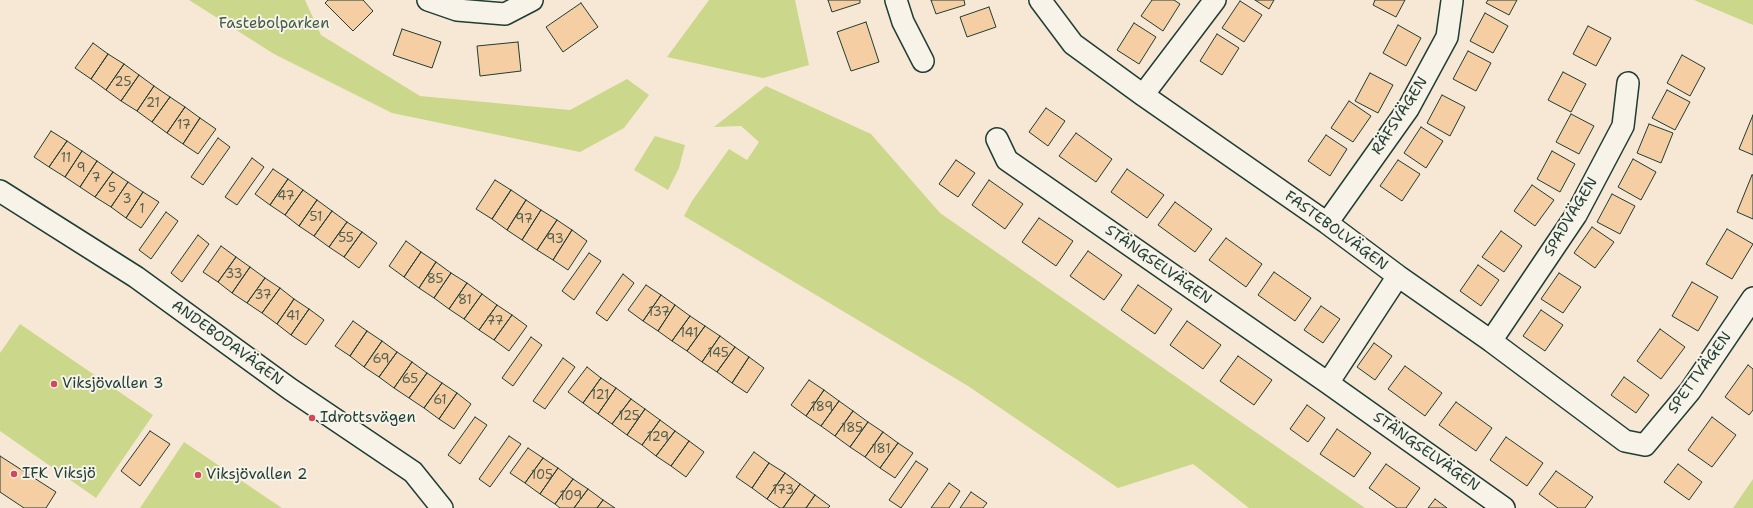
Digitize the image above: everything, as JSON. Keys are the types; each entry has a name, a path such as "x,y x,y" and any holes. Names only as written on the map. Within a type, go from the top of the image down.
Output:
{"street":[{"path":"428,0 457,10 505,14 532,0"},
{"path":"896,0 903,22 923,61"},
{"name":"FASTEBOLVÄGEN","path":"1040,0 1072,44 1327,223 1398,276 1491,341 1625,441 1645,445"},
{"path":"1143,95 1215,0"},
{"name":"RÄFSVÄGEN","path":"1327,223 1408,109 1447,37 1452,1"},
{"name":"SPADVÄGEN","path":"1491,341 1576,215 1622,126 1628,83"},
{"name":"STÄNGSELVÄGEN","path":"997,139 1007,160 1328,383 1504,508"},
{"name":"ANDEBODAVÄGEN","path":"0,191 142,282 290,389 413,472 442,508"},
{"path":"1328,383 1398,276"},
{"name":"SPETTVÄGEN","path":"1645,445 1690,391 1753,298"}],"green space":[{"name":"Fastebolparken","path":"189,0 305,0 321,35 420,96 570,110 627,79 649,95 624,128 580,152 392,113 274,54"},
{"path":"709,0 795,0 809,65 763,78 667,57"},
{"path":"1694,0 1753,0 1753,25"},
{"path":"766,86 871,134 940,213 1365,508 1249,508 1193,464 1118,488 968,386 684,216 692,201 729,149 747,160 759,142 741,126 714,127"},
{"path":"655,136 685,145 679,168 668,190 634,170"},
{"name":"Viksjövallen 3","path":"20,324 153,415 96,498 0,431 0,353"},
{"name":"Viksjövallen 2","path":"184,442 282,508 140,508"},
{"path":"1753,479 1753,508 1733,508"}],"building":[{"path":"328,0 363,0 373,11 353,31 325,3"},
{"path":"828,0 860,0 860,3 832,12"},
{"path":"931,0 964,0 965,5 936,14"},
{"path":"1152,0 1174,0 1180,4 1163,31 1141,16"},
{"path":"1255,0 1274,0 1269,9"},
{"path":"1375,0 1405,0 1396,17 1373,5"},
{"path":"1488,0 1517,0 1509,15 1486,3"},
{"path":"1240,1 1262,15 1244,42 1222,28"},
{"path":"581,3 598,27 563,52 546,27"},
{"path":"989,7 996,27 967,37 960,17"},
{"path":"1485,13 1508,26 1493,53 1470,41"},
{"path":"866,22 879,62 851,71 837,32"},
{"path":"1134,23 1156,37 1139,64 1117,50"},
{"path":"1398,25 1421,38 1406,66 1383,53"},
{"path":"1588,26 1611,38 1596,66 1573,54"},
{"path":"402,29 441,42 432,68 393,55"},
{"path":"1217,34 1239,48 1222,75 1200,61"},
{"path":"518,42 521,71 480,76 477,46"},
{"path":"93,43 108,54 91,79 75,68"},
{"path":"1468,51 1491,63 1476,91 1453,79"},
{"path":"108,54 124,64 106,90 91,79"},
{"path":"1682,55 1705,68 1690,96 1667,83"},
{"path":"124,64 139,75 121,101 106,90"},
{"path":"1563,72 1586,84 1571,112 1548,100"},
{"path":"1370,73 1393,85 1378,113 1355,101"},
{"path":"139,75 154,86 137,111 121,101"},
{"path":"154,86 170,97 152,122 137,111"},
{"path":"1667,90 1690,102 1675,130 1652,118"},
{"path":"1442,95 1465,107 1450,136 1427,123"},
{"path":"170,97 185,107 167,133 152,122"},
{"path":"1349,101 1371,116 1353,142 1331,128"},
{"path":"185,107 200,118 183,144 167,133"},
{"path":"1046,108 1065,121 1048,146 1029,132"},
{"path":"1571,114 1594,126 1579,154 1556,142"},
{"path":"1753,115 1753,155 1739,149"},
{"path":"200,118 216,129 198,154 183,144"},
{"path":"1649,124 1673,133 1661,163 1637,153"},
{"path":"1421,127 1443,141 1426,168 1404,153"},
{"path":"51,131 67,141 49,167 34,157"},
{"path":"1076,133 1112,159 1096,182 1059,156"},
{"path":"1326,135 1347,149 1330,176 1308,161"},
{"path":"218,138 230,147 203,185 191,177"},
{"path":"67,141 82,151 65,177 49,167"},
{"path":"82,151 97,161 80,187 65,177"},
{"path":"1552,151 1575,164 1560,192 1537,179"},
{"path":"252,158 264,167 237,205 225,197"},
{"path":"1633,159 1656,172 1641,200 1618,187"},
{"path":"956,160 975,173 958,197 939,184"},
{"path":"1398,160 1420,174 1402,201 1380,186"},
{"path":"97,161 113,172 95,197 80,187"},
{"path":"273,169 288,179 270,205 255,194"},
{"path":"1127,169 1164,195 1147,218 1111,192"},
{"path":"113,172 128,182 111,207 95,197"},
{"path":"1753,175 1753,219 1737,212"},
{"path":"288,179 303,190 285,215 270,205"},
{"path":"495,180 511,190 492,219 476,209"},
{"path":"989,180 1023,204 1005,229 972,205"},
{"path":"128,182 143,192 126,218 111,207"},
{"path":"1532,185 1554,200 1535,226 1514,211"},
{"path":"303,190 317,200 299,226 285,215"},
{"path":"511,190 526,200 507,230 492,219"},
{"path":"143,192 159,202 141,228 126,218"},
{"path":"1612,194 1635,206 1620,234 1597,222"},
{"path":"317,200 332,211 314,236 299,226"},
{"path":"526,200 541,210 522,240 507,230"},
{"path":"1175,202 1212,229 1195,252 1158,225"},
{"path":"541,210 557,220 537,250 522,240"},
{"path":"332,211 347,222 329,247 314,236"},
{"path":"166,212 178,221 151,259 139,250"},
{"path":"1039,218 1073,241 1056,266 1022,242"},
{"path":"557,220 572,230 553,260 537,250"},
{"path":"347,222 362,232 344,257 329,247"},
{"path":"1592,227 1614,242 1595,268 1574,253"},
{"path":"1727,229 1753,244 1732,279 1706,264"},
{"path":"572,230 587,241 568,270 553,260"},
{"path":"1501,231 1522,246 1504,272 1482,257"},
{"path":"362,232 377,243 359,268 344,257"},
{"path":"198,235 209,244 182,282 171,273"},
{"path":"1226,238 1262,264 1246,287 1209,260"},
{"path":"406,241 421,252 404,277 389,266"},
{"path":"221,246 236,257 218,282 203,272"},
{"path":"1088,251 1122,275 1104,300 1070,276"},
{"path":"421,252 436,262 419,288 404,277"},
{"path":"589,253 601,261 574,300 562,291"},
{"path":"236,257 250,267 232,293 218,282"},
{"path":"436,262 451,273 434,298 419,288"},
{"path":"1478,265 1499,280 1481,306 1460,291"},
{"path":"250,267 265,278 247,303 232,293"},
{"path":"1274,272 1311,298 1295,321 1258,295"},
{"path":"451,273 467,283 449,309 434,298"},
{"path":"1559,273 1581,287 1563,313 1541,299"},
{"path":"623,274 634,283 607,321 596,313"},
{"path":"265,278 280,288 262,313 247,303"},
{"path":"1692,282 1718,297 1698,331 1672,316"},
{"path":"467,283 482,294 464,319 449,309"},
{"path":"646,285 661,295 643,321 628,310"},
{"path":"1138,285 1172,309 1155,334 1121,310"},
{"path":"280,288 294,299 277,324 262,313"},
{"path":"482,294 497,305 479,330 464,319"},
{"path":"661,295 675,305 658,331 643,321"},
{"path":"294,299 309,309 291,335 277,324"},
{"path":"497,305 512,315 494,340 479,330"},
{"path":"675,305 690,316 672,341 658,331"},
{"path":"1321,306 1340,319 1323,343 1304,330"},
{"path":"309,309 324,320 306,345 291,335"},
{"path":"1541,310 1563,325 1545,351 1523,336"},
{"path":"512,315 527,326 509,351 494,340"},
{"path":"690,316 705,326 687,351 672,341"},
{"path":"353,321 367,331 350,356 335,346"},
{"path":"1187,321 1221,345 1203,369 1170,345"},
{"path":"705,326 720,336 702,362 687,351"},
{"path":"1660,329 1685,347 1661,379 1637,361"},
{"path":"367,331 382,341 364,367 350,356"},
{"path":"720,336 735,347 717,372 702,362"},
{"path":"531,337 542,345 513,386 502,378"},
{"path":"382,341 397,352 379,377 364,367"},
{"path":"1374,343 1392,356 1375,380 1357,367"},
{"path":"735,347 749,357 732,383 717,372"},
{"path":"397,352 412,362 394,388 379,377"},
{"path":"1238,356 1272,380 1254,405 1220,381"},
{"path":"749,357 764,368 747,393 732,383"},
{"path":"563,358 575,367 545,409 533,401"},
{"path":"412,362 427,373 409,398 394,388"},
{"path":"1748,365 1753,369 1753,410 1749,415 1725,397"},
{"path":"1405,366 1442,393 1425,416 1388,389"},
{"path":"587,367 601,378 583,403 568,392"},
{"path":"427,373 442,383 424,408 409,398"},
{"path":"1624,377 1649,395 1636,413 1611,395"},
{"path":"601,378 616,388 598,414 583,403"},
{"path":"809,380 824,390 806,416 791,405"},
{"path":"442,383 457,393 439,419 424,408"},
{"path":"616,388 631,399 612,424 598,414"},
{"path":"824,390 839,401 821,426 806,416"},
{"path":"457,393 471,404 454,429 439,419"},
{"path":"631,399 645,409 627,435 612,424"},
{"path":"839,401 853,411 835,436 821,426"},
{"path":"1456,402 1492,428 1476,451 1439,425"},
{"path":"1307,405 1325,418 1308,442 1290,429"},
{"path":"645,409 660,420 642,445 627,435"},
{"path":"853,411 868,422 850,447 835,436"},
{"path":"475,417 487,425 460,464 448,455"},
{"path":"1712,417 1736,435 1712,467 1688,450"},
{"path":"660,420 675,431 656,456 642,445"},
{"path":"868,422 883,432 865,457 850,447"},
{"path":"1337,429 1371,453 1354,477 1320,454"},
{"path":"150,431 170,444 140,486 121,471"},
{"path":"675,431 689,441 671,466 656,456"},
{"path":"883,432 898,443 880,468 865,457"},
{"path":"509,436 521,444 490,487 479,479"},
{"path":"1506,437 1543,463 1527,486 1490,460"},
{"path":"689,441 704,452 686,477 671,466"},
{"path":"898,443 913,453 895,478 880,468"},
{"path":"528,448 543,458 525,483 510,473"},
{"path":"754,452 769,463 752,488 736,477"},
{"name":"IFK Viksjö","path":"0,456 56,492 46,508 24,508 0,492"},
{"path":"543,458 558,468 540,494 525,483"},
{"path":"916,461 928,469 901,508 889,500"},
{"path":"769,463 785,473 767,499 752,488"},
{"path":"1386,464 1420,488 1406,508 1397,508 1369,488"},
{"path":"1678,464 1702,482 1689,500 1664,482"},
{"path":"558,468 573,479 555,504 540,494"},
{"path":"1556,471 1593,497 1585,508 1558,508 1539,494"},
{"path":"785,473 800,484 783,508 780,508 767,499"},
{"path":"573,479 588,489 574,508 560,508 555,504"},
{"path":"949,483 960,491 949,508 931,508"},
{"path":"800,484 815,495 806,508 783,508"},
{"path":"588,489 603,500 597,508 574,508"},
{"path":"971,492 987,503 983,508 960,508"},
{"path":"815,495 830,506 828,508 806,508"},
{"path":"1435,499 1447,508 1428,508"},
{"path":"603,500 615,508 597,508"}],"place":[{"name":"Viksjövallen 3","path":"54,384"},
{"name":"Idrottsvägen","path":"312,418"},
{"name":"IFK Viksjö","path":"14,474"},
{"name":"Viksjövallen 2","path":"198,475"}]}
